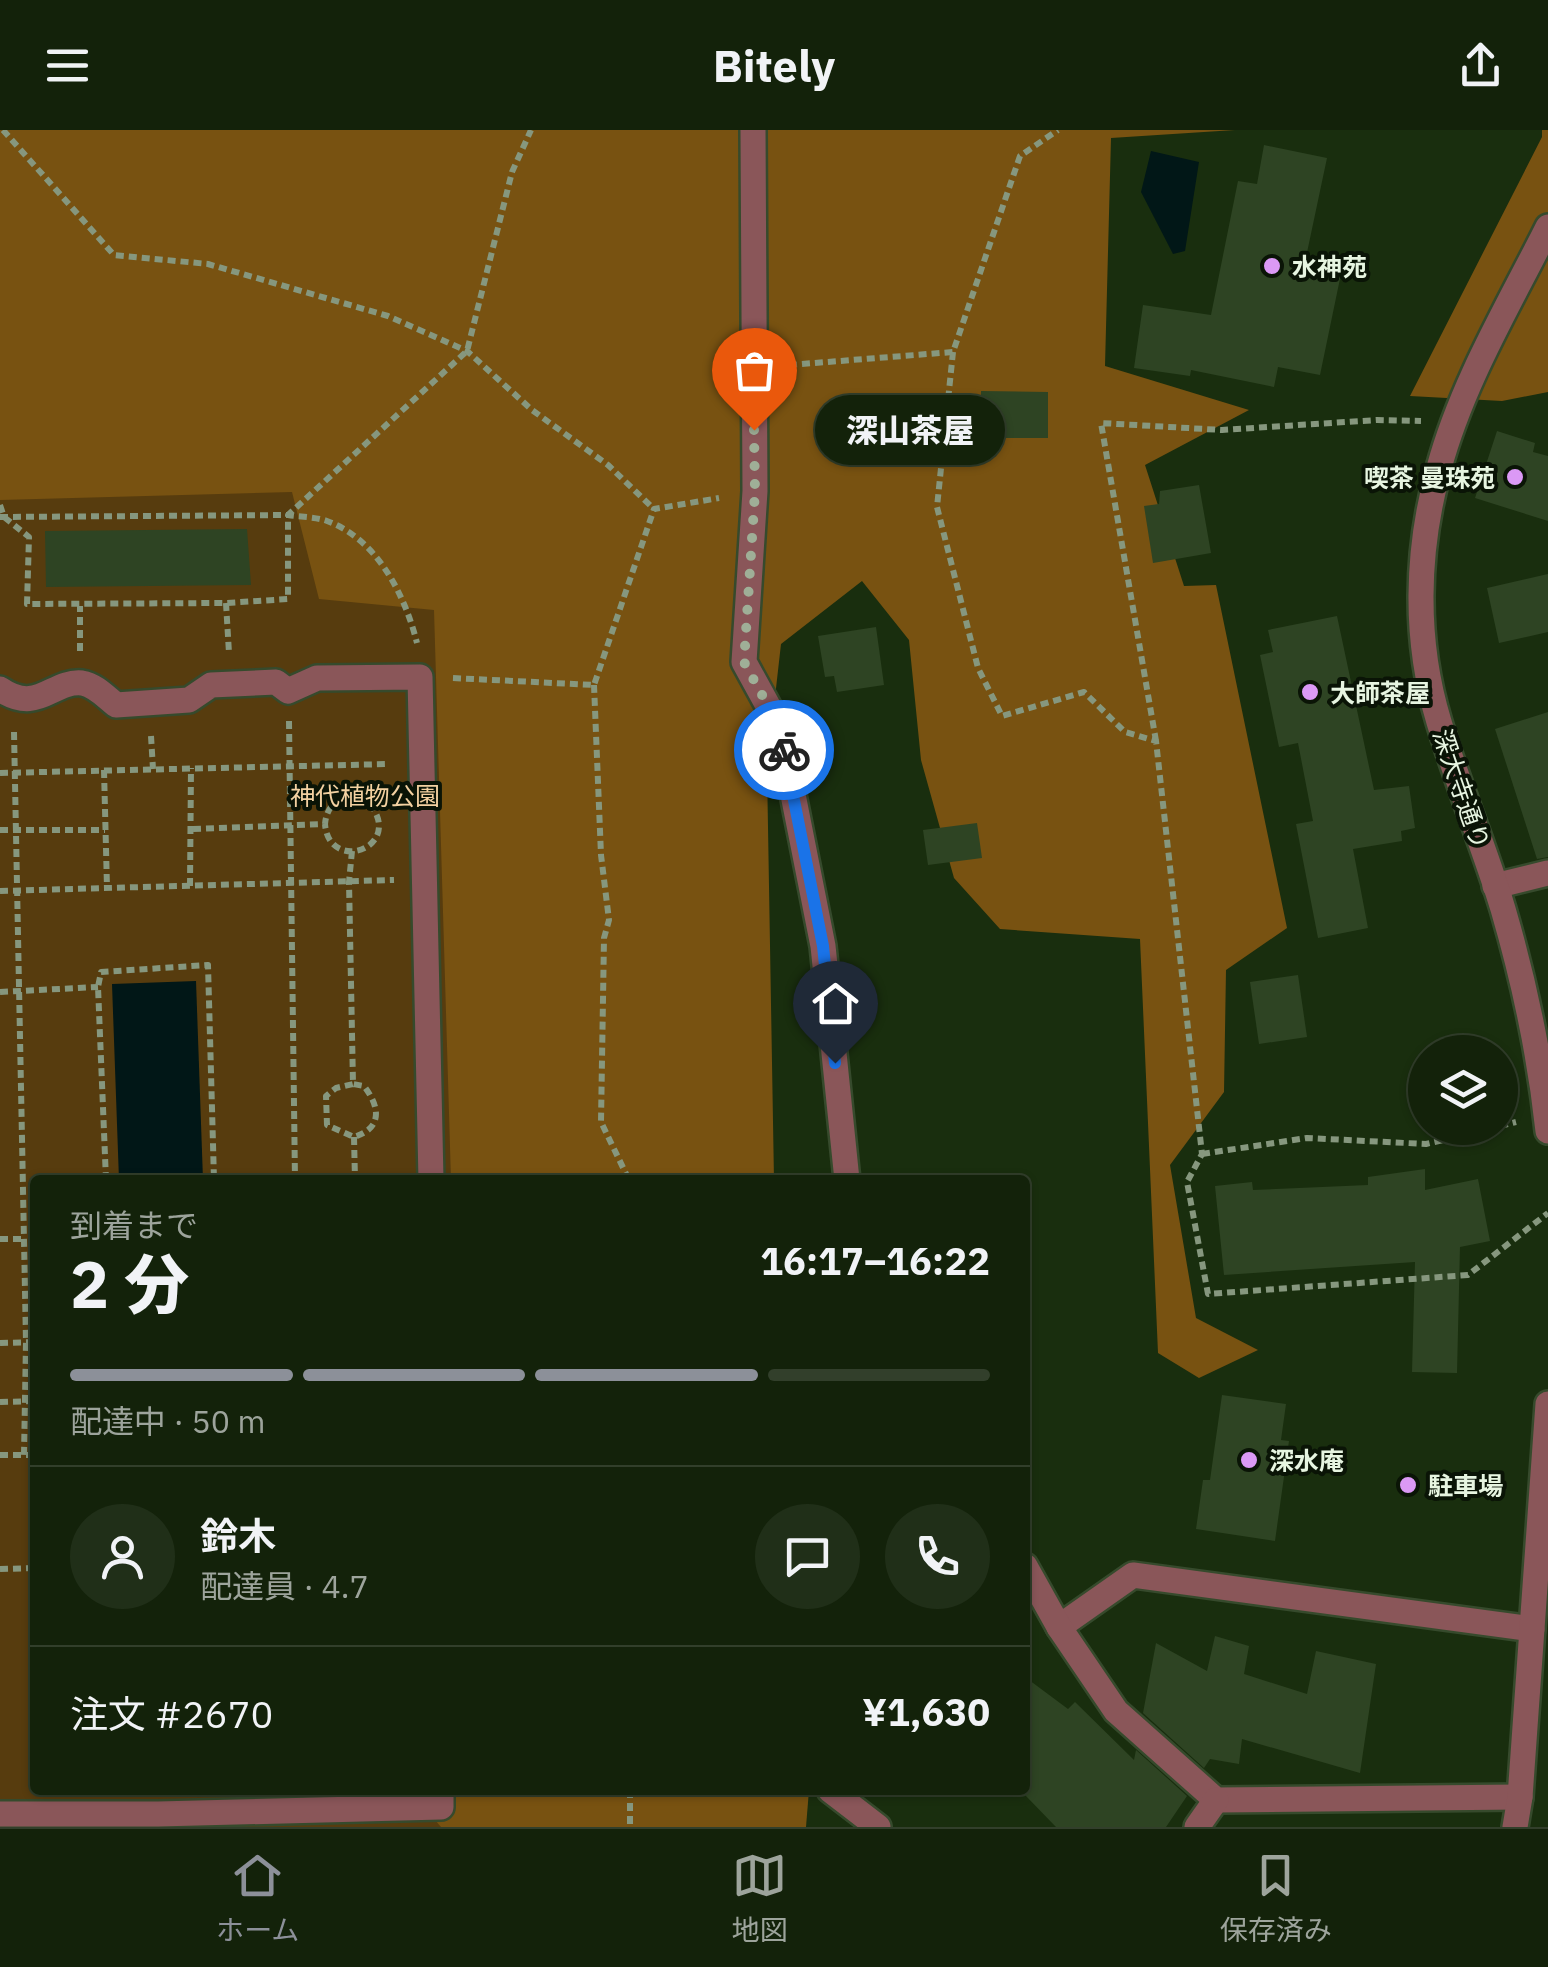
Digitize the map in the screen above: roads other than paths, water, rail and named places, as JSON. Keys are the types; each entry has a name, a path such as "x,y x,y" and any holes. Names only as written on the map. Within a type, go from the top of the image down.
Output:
{"street":[{"path":"752,130 755,492 744,662 778,724 794,799 823,946 846,1175"},
{"name":"深大寺通り","path":"1548,227 1471,379 1438,468 1427,519 1420,611 1438,721 1495,886 1524,991 1543,1084 1548,1132"},
{"path":"6,694 35,698 80,682 94,687 116,704 149,704 189,700 211,685 276,682 288,691 316,678 420,676 431,1175"},
{"path":"1495,886 1548,873"},
{"path":"1515,1827 1536,1710 1532,1630 1542,1576 1548,1404"},
{"path":"1030,1575 1116,1711 1216,1800 1520,1797"},
{"path":"1060,1627 1133,1575 1532,1630"},
{"path":"0,1814 441,1807 441,1795"},
{"path":"836,1795 878,1827"},
{"path":"1197,1827 1216,1800"}],"place":[{"name":"水神苑","path":"1272,266"},
{"name":"深山茶屋","path":"754,430"},
{"name":"喫茶 曼珠苑","path":"1515,477"},
{"name":"大師茶屋","path":"1310,692"},
{"name":"深水庵","path":"1249,1460"},
{"name":"駐車場","path":"1408,1485"}],"park label":[{"name":"神代植物公園","path":"365,795"}]}
